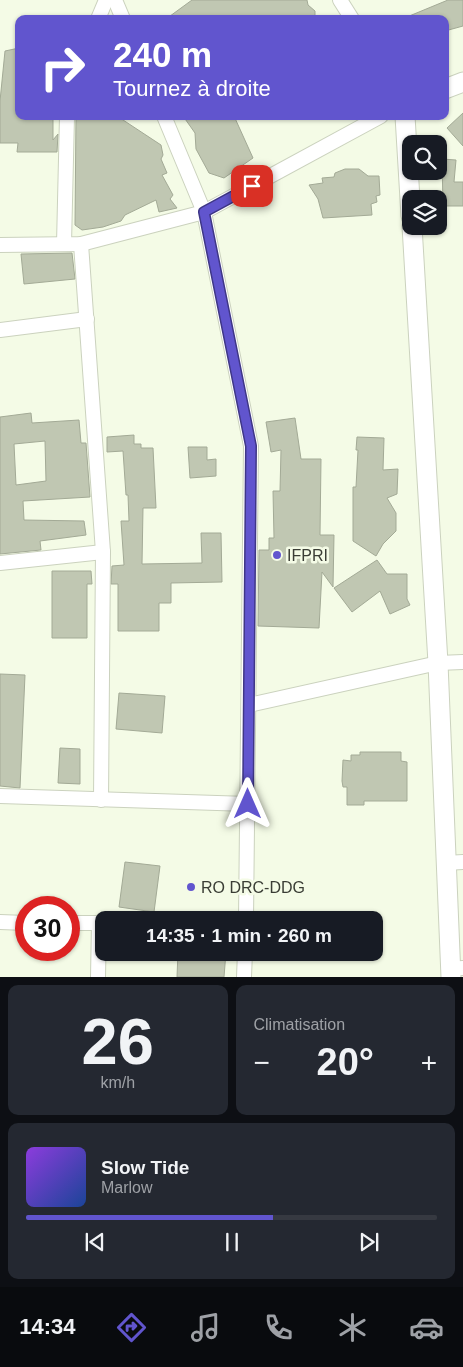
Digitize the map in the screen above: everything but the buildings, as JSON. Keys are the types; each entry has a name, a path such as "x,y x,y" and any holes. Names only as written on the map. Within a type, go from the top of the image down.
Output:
{"street":[{"path":"100,15 106,0"},
{"path":"115,0 121,15"},
{"path":"340,0 349,15"},
{"path":"449,87 463,82"},
{"path":"64,244 67,120"},
{"path":"166,120 204,212 251,446 246,911"},
{"path":"0,245 81,244 204,212 374,120"},
{"path":"405,120 409,190"},
{"path":"413,235 438,663 454,863 455,972"},
{"path":"81,244 103,552 101,800"},
{"path":"0,330 86,319"},
{"path":"0,562 103,552"},
{"path":"249,705 438,663 463,662"},
{"path":"0,796 248,804"},
{"path":"0,922 15,923"},
{"path":"80,923 95,923"},
{"path":"98,977 99,961"},
{"path":"244,977 245,961"}],"place":[{"name":"IFPRI","path":"277,555"},
{"name":"RO DRC-DDG","path":"191,887"}],"route":[{"path":"248,804 251,446 204,212 252,186"}]}
